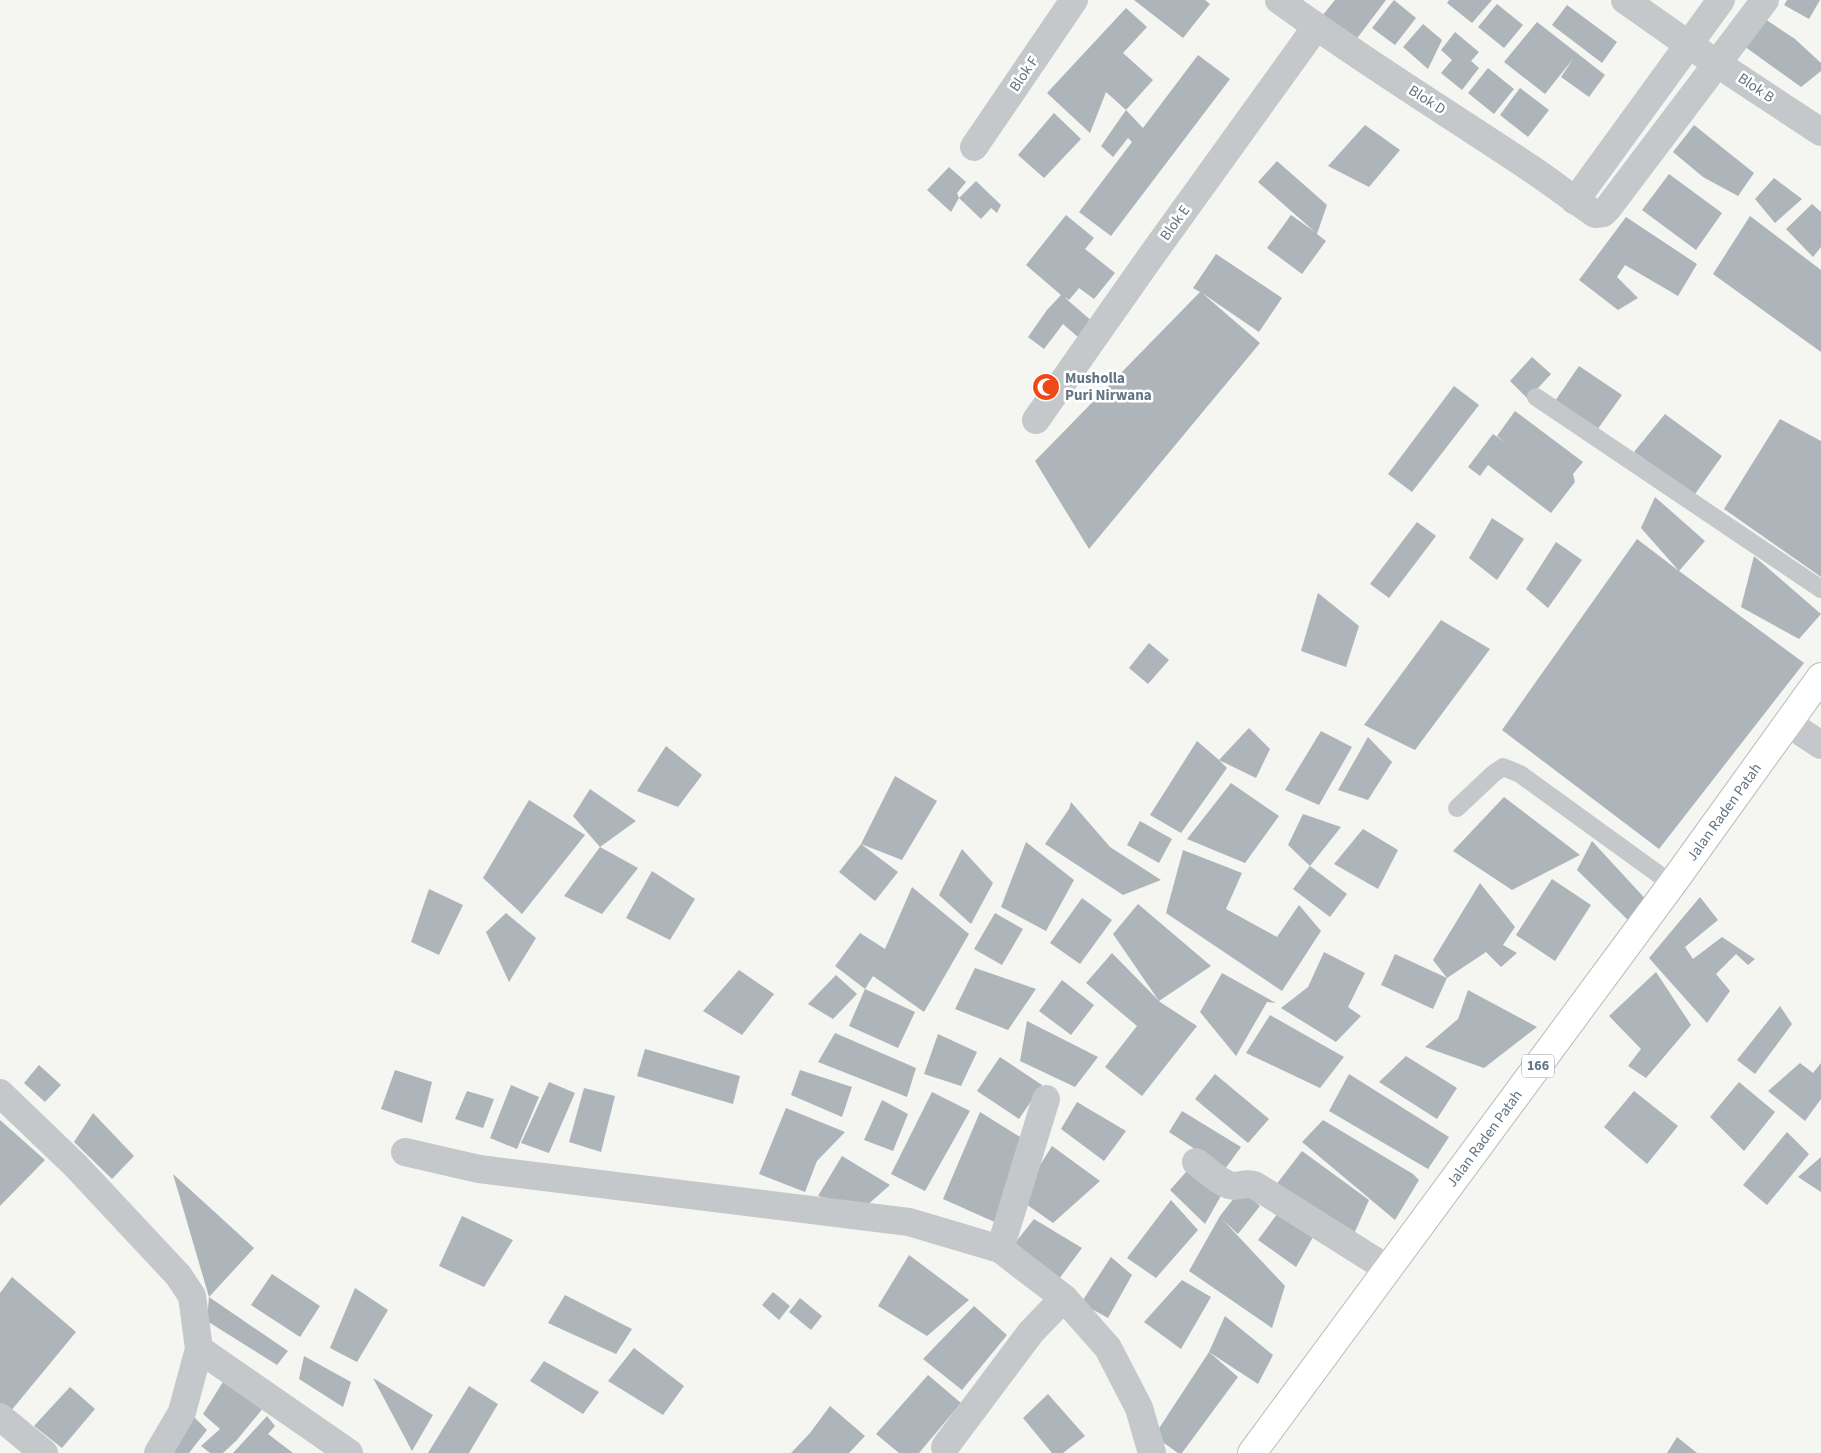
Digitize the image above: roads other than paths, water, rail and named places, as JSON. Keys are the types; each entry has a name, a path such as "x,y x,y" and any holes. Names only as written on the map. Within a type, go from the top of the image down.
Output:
{"main road":[{"name":"Jalan Raden Patah","path":"1260,1450 1388,1269 1672,884 1821,677"}],"street":[{"name":"Blok F","path":"974,147 1074,0"},
{"name":"Blok D","path":"1279,0 1316,27 1530,168 1595,214 1606,210 1719,64"},
{"name":"Blok B","path":"1625,0 1821,132"},
{"path":"1575,201 1721,0"},
{"path":"1719,64 1766,0"},
{"name":"Blok E","path":"1036,420 1316,27"},
{"path":"1788,723 1821,746"},
{"path":"0,1093 76,1166 178,1275 192,1296 198,1349 182,1412 158,1453"},
{"path":"1000,1249 1046,1099"},
{"path":"405,1152 479,1168 908,1222 1000,1249 1108,1348 1139,1408 1152,1453"},
{"path":"1196,1162 1228,1185 1235,1186 1250,1183 1256,1186 1388,1269"},
{"path":"945,1447 1031,1332 1060,1302"},
{"path":"198,1349 348,1453"},
{"path":"0,1417 44,1453"}],"lane":[{"path":"1536,397 1821,589"},
{"path":"1457,808 1503,767 1520,774 1672,884"}],"place":[{"name":"Musholla Puri Nirwana","path":"1046,387"}]}
